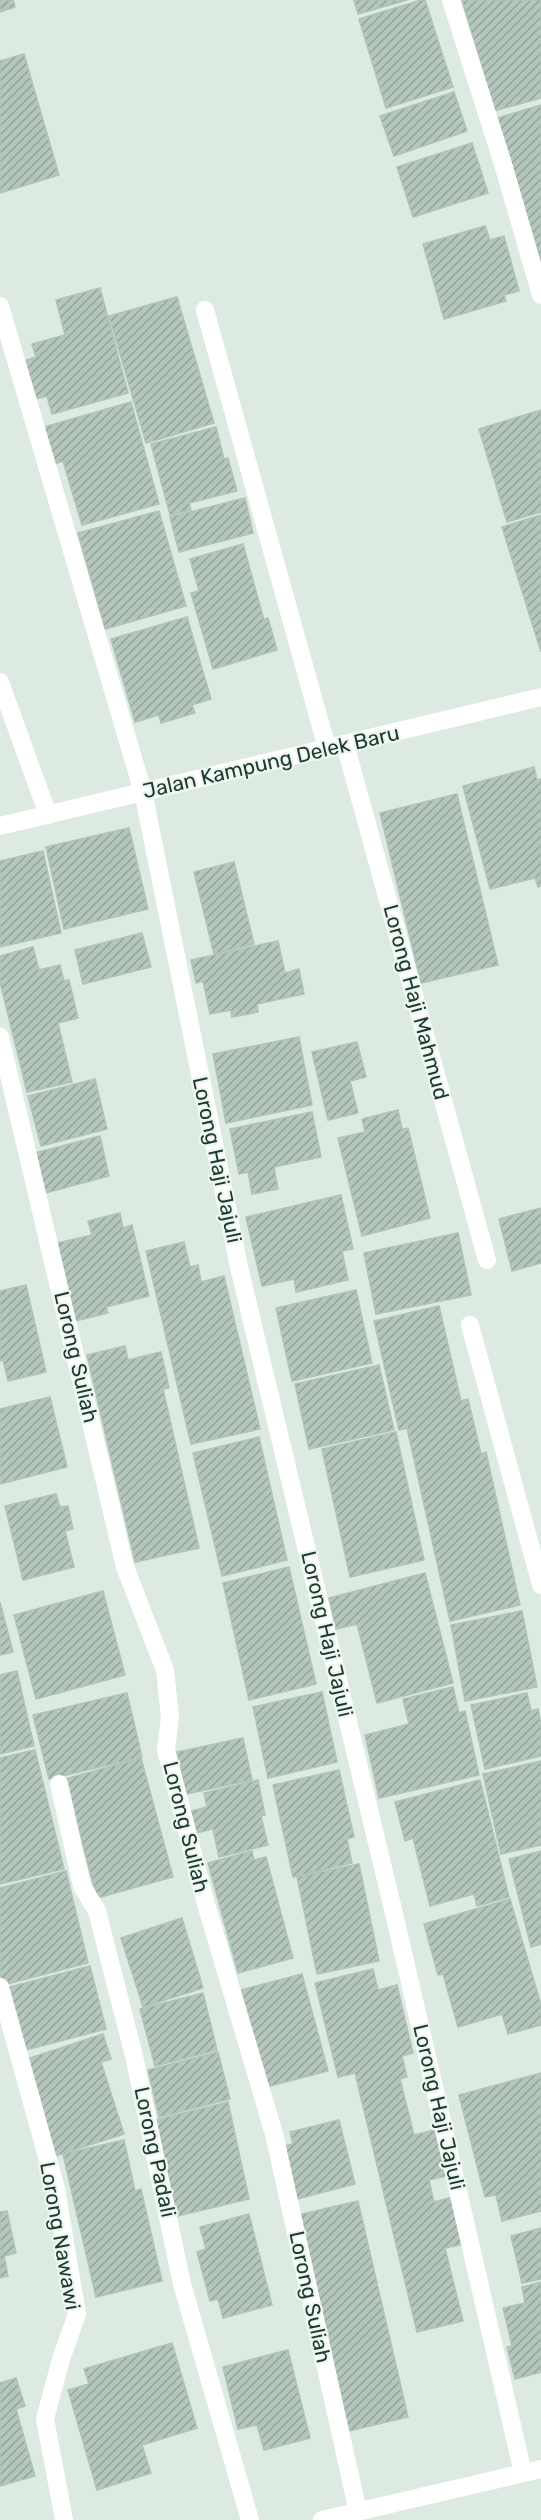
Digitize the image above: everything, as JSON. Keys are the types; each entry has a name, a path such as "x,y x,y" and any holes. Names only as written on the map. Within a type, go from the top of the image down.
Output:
{"street":[{"path":"451,0 503,164 541,295"},
{"name":"Lorong Haji Jajuli","path":"0,306 143,792 239,1267 393,1910 532,2471"},
{"path":"205,310 327,748"},
{"path":"0,682 48,815"},
{"name":"Jalan Kampung Delek Baru","path":"0,826 541,697"},
{"name":"Lorong Haji Mahmud","path":"345,744 487,1260"},
{"name":"Lorong Suliah","path":"0,1037 125,1567 165,1670 170,1717 166,1750 206,1904 274,2134 358,2512"},
{"path":"470,1325 541,1585"},
{"name":"Lorong Padali","path":"59,1785 82,1886 97,1911 134,2056 182,2284 250,2520"},
{"name":"Lorong Nawawi","path":"0,1987 56,2189 77,2314 61,2359 45,2419 64,2520"},
{"path":"322,2520 532,2471"}],"building":[{"path":"0,0 13,0 15,7 0,12"},
{"path":"354,0 407,0 358,14"},
{"path":"425,0 453,87 386,108 359,19"},
{"path":"462,0 541,0 541,98 494,111"},
{"path":"24,54 59,175 0,193 0,61"},
{"path":"454,92 467,131 394,156 380,116"},
{"path":"541,105 541,263 497,118"},
{"path":"472,143 488,193 413,217 397,167"},
{"path":"485,226 490,240 504,236 519,291 504,295 506,301 444,319 423,244"},
{"path":"100,288 128,393 52,414 47,396 35,399 24,361 36,357 32,344 65,335 56,300"},
{"path":"177,297 214,423 146,443 109,316"},
{"path":"131,402 159,504 82,525 63,461 54,464 44,427"},
{"path":"541,410 541,512 507,522 479,429"},
{"path":"216,427 224,459 228,458 237,491 189,503 191,510 170,515 151,444"},
{"path":"245,498 253,533 179,552 170,517"},
{"path":"159,511 186,606 105,629 78,533"},
{"path":"541,515 541,652 502,527"},
{"path":"243,544 264,620 268,618 277,650 213,669 191,593 199,591 190,559"},
{"path":"187,617 211,699 192,705 195,713 161,723 159,715 135,722 111,639"},
{"path":"534,767 537,780 541,779 541,886 538,887 535,878 490,889 463,786"},
{"path":"457,794 498,965 421,983 380,813"},
{"path":"129,828 148,909 64,929 46,847"},
{"path":"43,851 61,933 0,947 0,861"},
{"path":"234,862 254,944 214,954 194,872"},
{"path":"142,933 151,967 83,984 75,950"},
{"path":"278,941 285,973 299,969 304,994 257,1004 258,1012 232,1017 231,1010 210,1014 203,981 196,983 191,960"},
{"path":"33,947 39,970 60,965 64,981 69,980 78,1018 58,1023 72,1082 27,1092 0,982 0,956"},
{"path":"299,1037 312,1105 226,1123 213,1054"},
{"path":"357,1042 366,1077 350,1081 358,1113 328,1120 312,1052"},
{"path":"95,1079 107,1129 41,1146 28,1096"},
{"path":"398,1110 402,1129 408,1128 430,1218 362,1236 338,1138 365,1132 362,1119"},
{"path":"312,1112 321,1157 274,1167 278,1189 252,1194 248,1172 239,1174 230,1129"},
{"path":"100,1136 109,1176 45,1193 35,1153"},
{"path":"341,1195 353,1249 342,1251 348,1280 296,1292 294,1279 262,1286 246,1217"},
{"path":"541,1208 541,1263 512,1271 499,1219"},
{"path":"120,1213 123,1228 132,1225 149,1296 106,1307 108,1313 75,1321 57,1243 92,1235 88,1221"},
{"path":"458,1233 471,1295 376,1314 364,1253"},
{"path":"184,1242 190,1267 198,1265 201,1282 224,1276 260,1429 191,1444 146,1251"},
{"path":"26,1285 46,1372 8,1381 3,1360 0,1361 0,1291"},
{"path":"356,1290 372,1363 292,1381 276,1308"},
{"path":"439,1306 461,1401 468,1399 481,1454 486,1452 520,1605 450,1621 407,1428 399,1430 374,1321"},
{"path":"125,1346 128,1360 161,1352 169,1388 163,1389 199,1548 135,1562 87,1355"},
{"path":"379,1365 394,1430 309,1449 295,1384"},
{"path":"50,1397 67,1467 0,1484 0,1409"},
{"path":"396,1432 424,1560 350,1577 322,1449"},
{"path":"259,1437 287,1560 222,1576 193,1453"},
{"path":"56,1494 60,1507 68,1506 73,1529 65,1531 74,1567 23,1580 5,1506"},
{"path":"289,1567 316,1684 249,1700 223,1583"},
{"path":"425,1573 453,1683 377,1703 357,1624 336,1629 329,1598"},
{"path":"103,1591 125,1675 36,1699 14,1615"},
{"path":"0,1602 13,1652 0,1655"},
{"path":"522,1611 537,1687 465,1701 451,1625"},
{"path":"17,1671 34,1746 0,1754 0,1675"},
{"path":"453,1687 459,1713 465,1711 479,1775 379,1798 365,1735 409,1724 403,1699"},
{"path":"322,1692 337,1762 268,1778 253,1707"},
{"path":"127,1693 142,1757 49,1779 33,1715"},
{"path":"527,1693 531,1711 538,1709 541,1724 541,1756 485,1769 471,1705"},
{"path":"243,1738 252,1780 186,1794 177,1752"},
{"path":"35,1750 64,1869 0,1884 0,1758"},
{"path":"141,1758 173,1877 97,1898 65,1779"},
{"path":"541,1761 541,1845 501,1854 483,1774"},
{"path":"339,1770 354,1837 347,1839 352,1863 293,1877 273,1785"},
{"path":"258,1780 265,1815 261,1816 268,1845 219,1857 213,1829 196,1833 191,1811 207,1807 204,1793"},
{"path":"480,1780 509,1897 477,1906 474,1894 430,1906 413,1838 405,1841 395,1802"},
{"path":"252,1851 254,1860 266,1857 293,1958 238,1973 208,1863"},
{"path":"541,1851 541,1944 531,1947 509,1859"},
{"path":"359,1864 379,1961 317,1974 297,1877"},
{"path":"66,1871 88,1963 3,1985 0,1971 0,1888"},
{"path":"510,1899 541,2005 541,2025 508,2034 502,2014 458,2027 443,1974 438,1975 424,1924"},
{"path":"182,1918 203,1988 143,2007 121,1938"},
{"path":"90,1966 106,2029 18,2052 2,1989"},
{"path":"373,1969 378,1990 397,1985 413,2053 402,2056 407,2077 400,2079 414,2135 435,2130 447,2176 429,2180 434,2202 453,2197 464,2244 445,2248 463,2321 417,2332 355,2073 338,2077 315,1983"},
{"path":"302,1974 328,2071 266,2087 241,1990"},
{"path":"203,1993 217,2050 155,2066 140,2009"},
{"path":"103,2034 111,2059 101,2062 124,2134 55,2156 24,2060"},
{"path":"218,2052 230,2099 159,2117 148,2070"},
{"path":"541,2073 541,2211 502,2221 496,2195 485,2197 459,2095"},
{"path":"228,2102 249,2199 177,2216 155,2120"},
{"path":"339,2120 355,2184 293,2200 280,2147 293,2144 290,2132"},
{"path":"124,2140 135,2191 141,2189 162,2281 96,2297 63,2154"},
{"path":"358,2201 408,2417 344,2432 294,2216"},
{"path":"7,2211 16,2253 4,2256 8,2276 0,2278 0,2212"},
{"path":"249,2214 272,2305 223,2318 218,2299 210,2301 197,2252 206,2249 200,2227"},
{"path":"541,2228 541,2279 522,2283 511,2236"},
{"path":"541,2282 541,2372 515,2379 507,2347 512,2346 503,2308 525,2303 522,2287"},
{"path":"172,2343 197,2428 142,2445 151,2473 97,2490 68,2390 89,2384 84,2369"},
{"path":"288,2350 310,2438 264,2450 257,2425 238,2429 223,2367"},
{"path":"16,2378 25,2406 16,2409 35,2476 0,2486 0,2383"}]}
